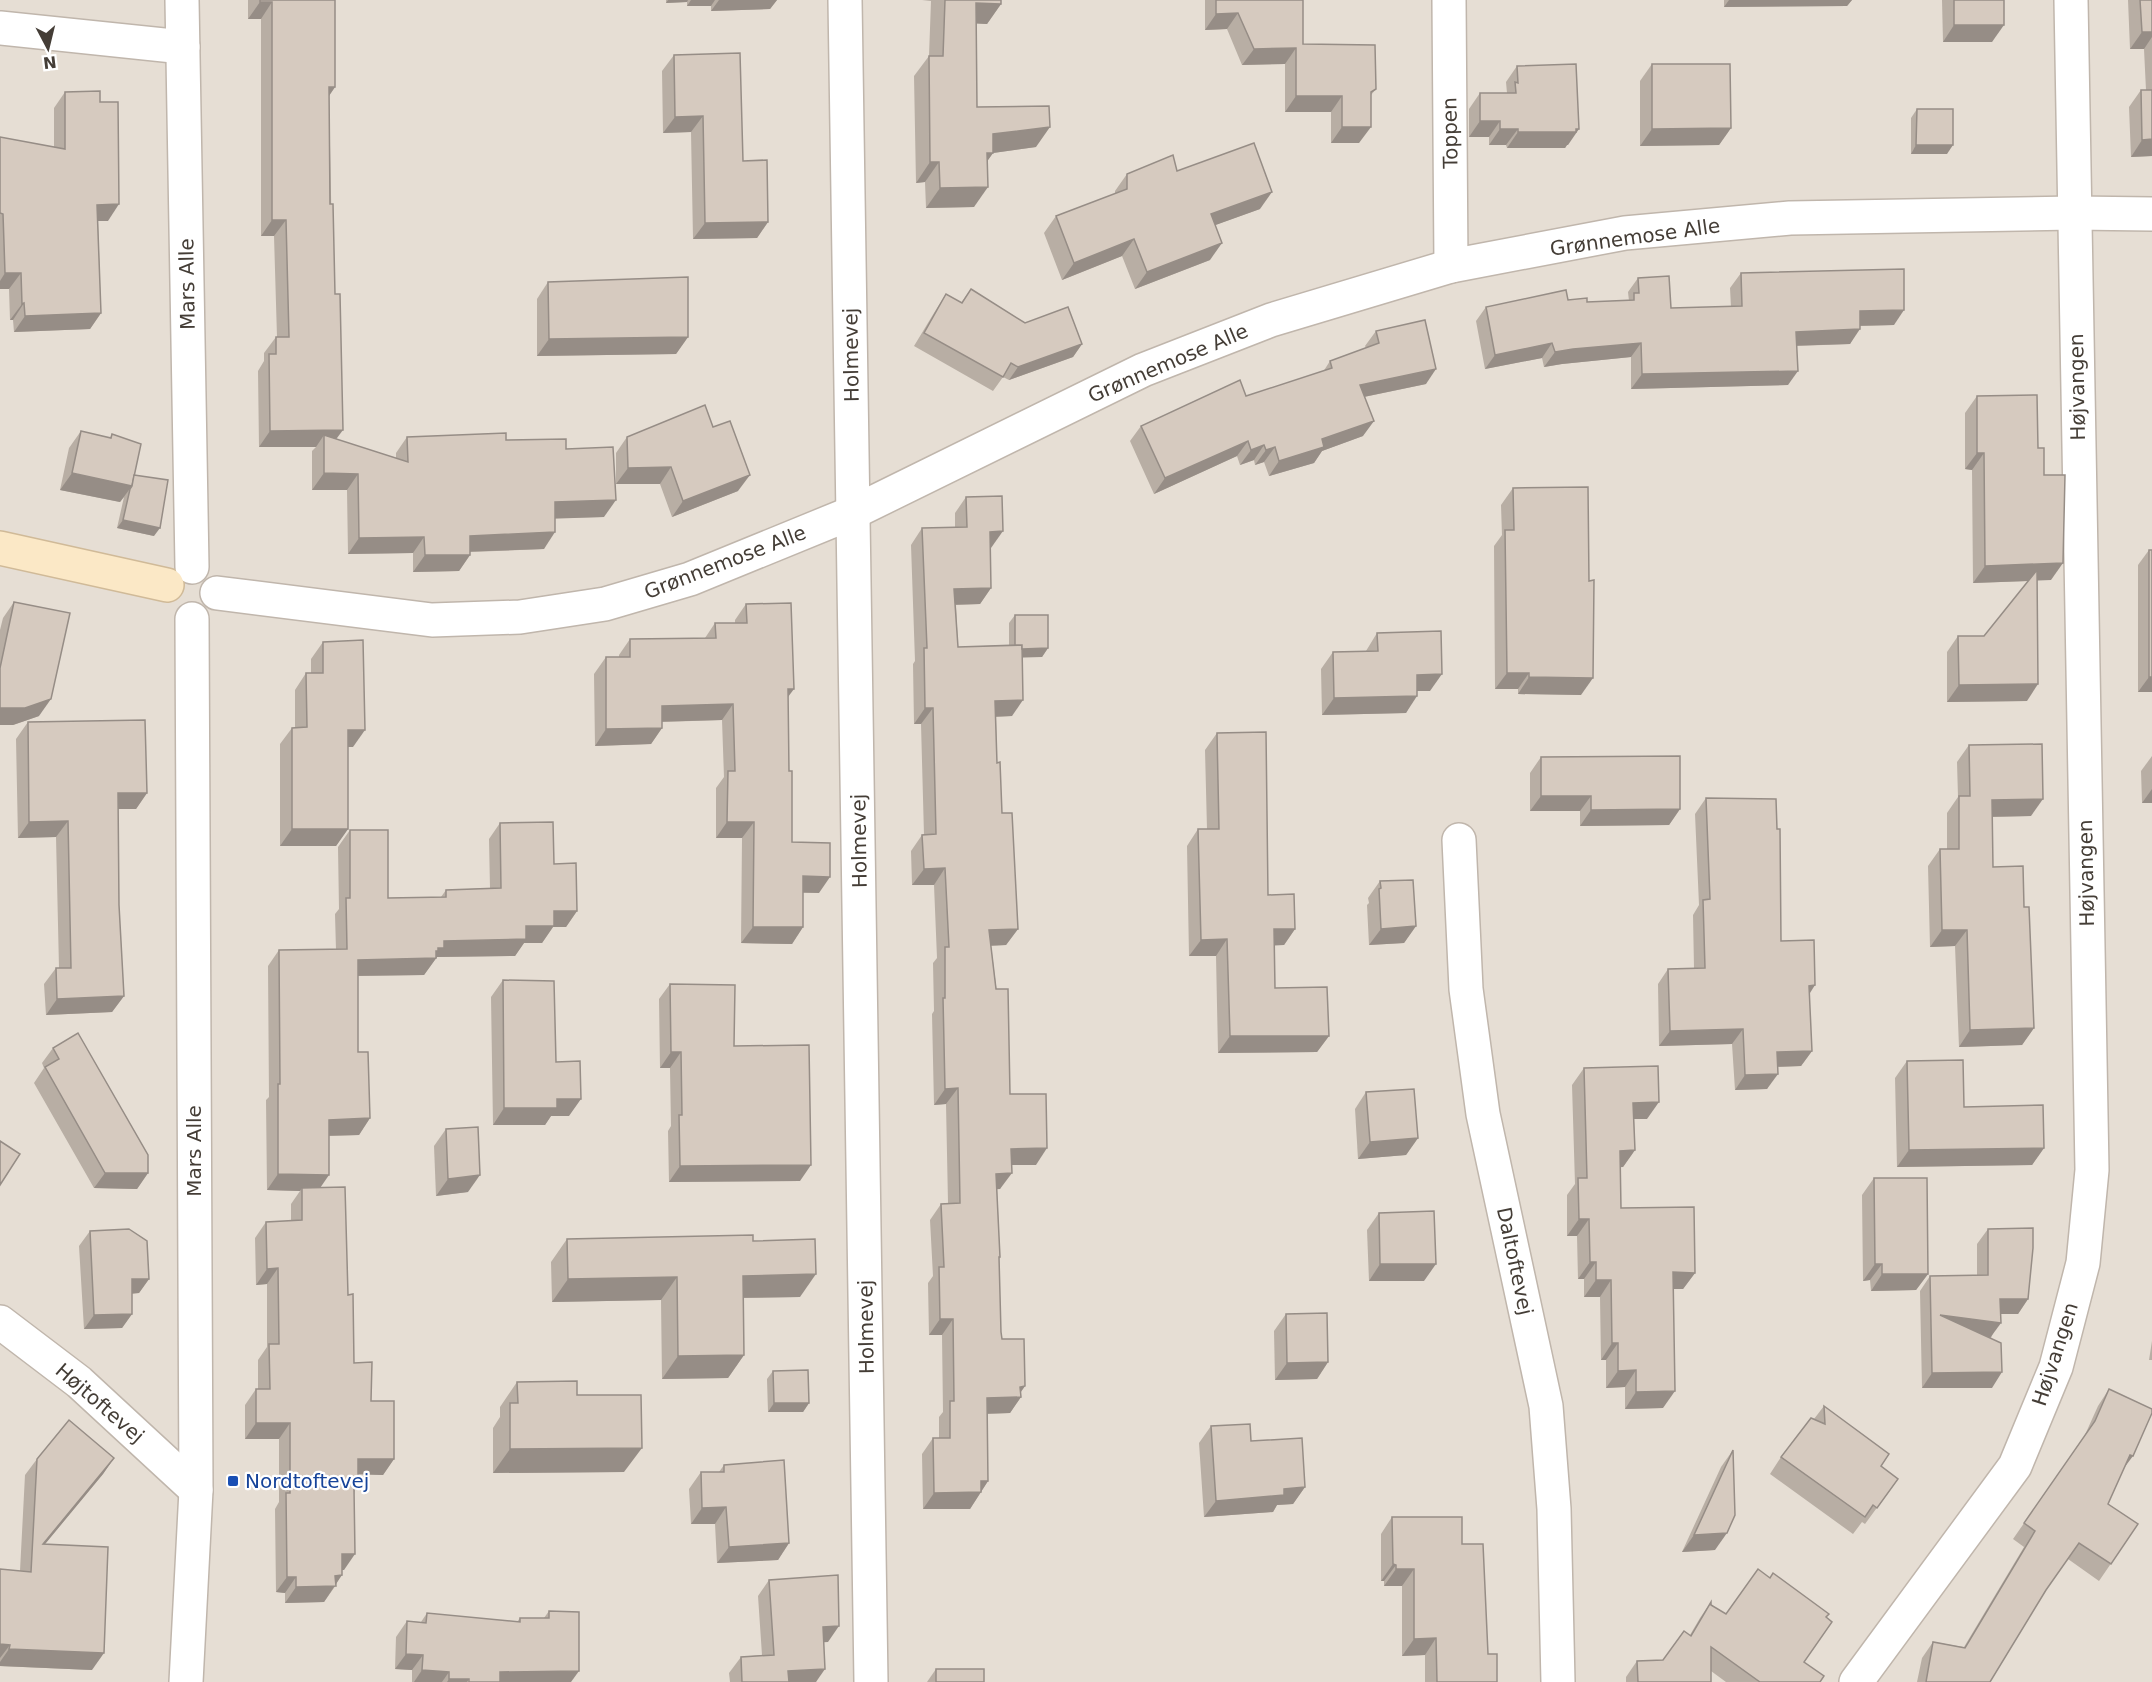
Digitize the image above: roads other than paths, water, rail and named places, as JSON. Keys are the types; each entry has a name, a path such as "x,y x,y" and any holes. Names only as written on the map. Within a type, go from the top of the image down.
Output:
{"street":[{"name":"Mars Alle","path":"179,576 182,0"},
{"name":"Holmevej","path":"845,0 871,1682"},
{"name":"Toppen","path":"1449,0 1452,266"},
{"name":"Højvangen","path":"1856,1682 2015,1466 2056,1367 2083,1263 2092,1170 2071,0"},
{"path":"0,28 183,47"},
{"name":"Grønnemose Alle","path":"217,593 432,620 520,617 606,604 690,579 854,512 1143,370 1271,320 1452,266 1625,233 1790,218 2074,213 2152,214"},
{"path":"0,548 179,576 207,572 213,579 217,593 216,601 207,614 192,620 170,609 165,593 179,576"},
{"name":"Mars Alle","path":"186,1682 196,1490 192,620"},
{"name":"Daltoftevej","path":"1459,840 1466,989 1483,1114 1546,1406 1554,1509 1558,1682"},
{"name":"Højtoftevej","path":"0,1322 79,1382 196,1490"}],"place":[{"name":"Nordtoftevej","path":"233,1481"}]}
